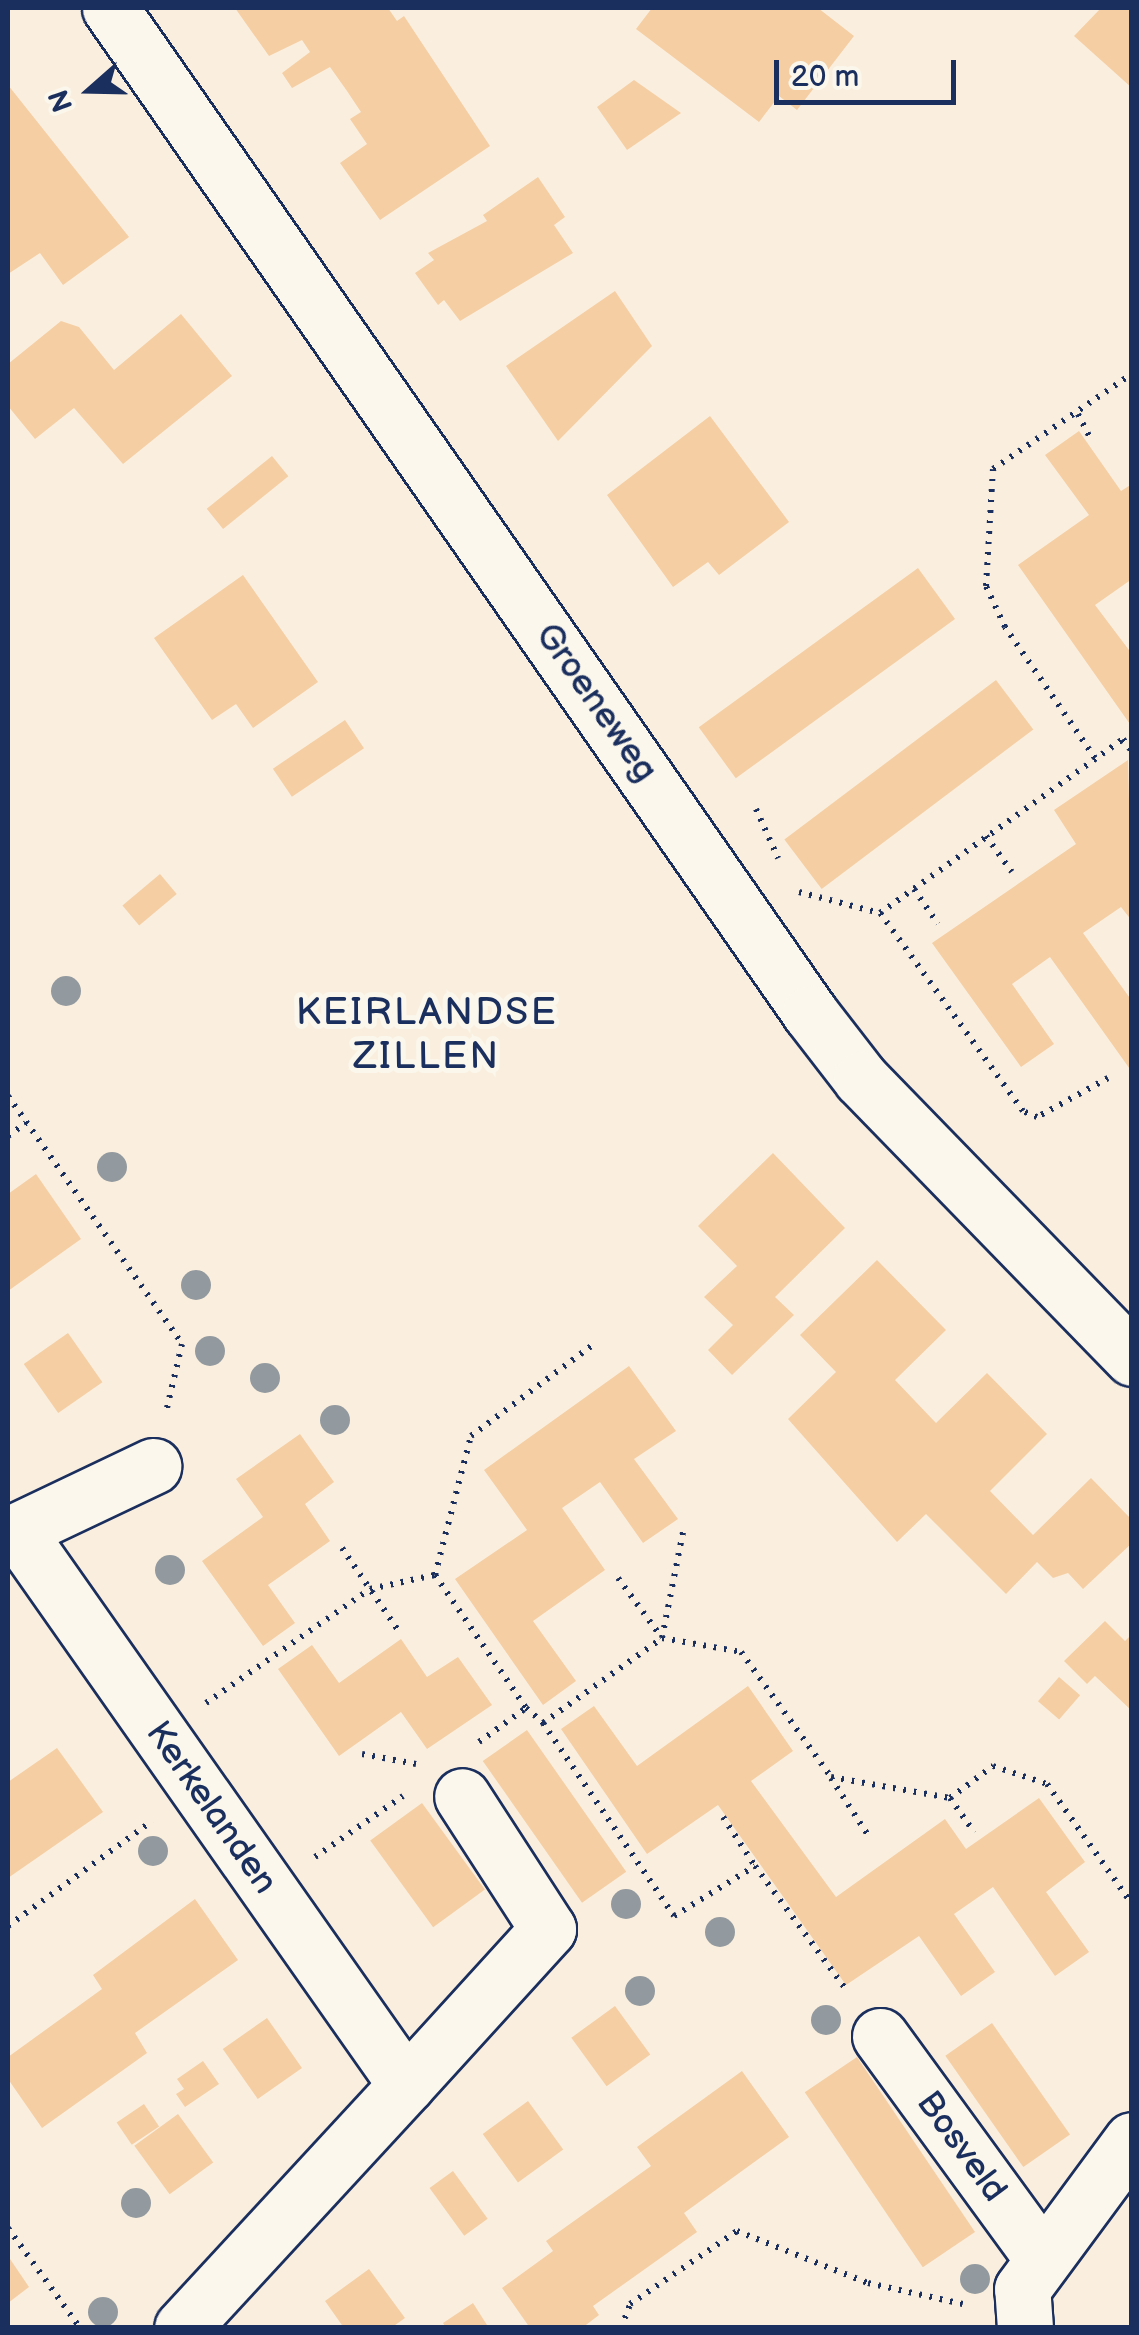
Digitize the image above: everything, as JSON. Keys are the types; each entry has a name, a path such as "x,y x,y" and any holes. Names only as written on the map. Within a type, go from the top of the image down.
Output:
{"street":[{"name":"Groeneweg","path":"110,8 861,1080 1132,1358"},
{"name":"Kerkelanden","path":"153,1466 12,1533 406,2084"},
{"path":"182,2328 548,1929 442,1776"},
{"name":"Bosveld","path":"880,2036 1041,2257"},
{"path":"1024,2325 1022,2290 1041,2257 1132,2140"}],"path":[{"path":"1095,758 1005,627 986,586 993,470 1132,374"},
{"path":"1078,414 1090,440"},
{"path":"880,913 1122,738 1132,752"},
{"path":"756,810 786,875"},
{"path":"986,836 1012,872"},
{"path":"914,888 938,924"},
{"path":"794,891 880,913 1022,1111 1036,1117 1108,1078"},
{"path":"8,1096 182,1344 153,1466"},
{"path":"8,1136 26,1123"},
{"path":"594,1344 472,1436 436,1575 526,1708 543,1723 674,1916 756,1866"},
{"path":"543,1723 662,1638 684,1532"},
{"path":"342,1548 398,1630"},
{"path":"160,1735 370,1589 436,1575"},
{"path":"618,1578 662,1638 741,1652 831,1776 868,1835"},
{"path":"269,1890 442,1776 526,1708"},
{"path":"362,1754 442,1776"},
{"path":"950,1798 993,1766 1047,1784 1132,1904"},
{"path":"831,1776 950,1798 974,1832"},
{"path":"8,1926 196,1788"},
{"path":"723,1817 880,2036"},
{"path":"8,2228 80,2328"},
{"path":"621,2328 630,2304 737,2232 868,2284 968,2305 984,2327 1024,2325"}],"building":[{"path":"235,8 388,8 397,21 404,16 490,146 380,220 340,163 367,144 350,119 361,112 347,91 330,67 292,88 282,73 310,52 302,40 269,56"},
{"path":"652,8 818,8 854,36 797,110 779,96 759,122 636,29"},
{"path":"1101,8 1132,8 1132,88 1074,36"},
{"path":"634,80 681,113 627,150 597,107"},
{"path":"8,85 129,237 63,285 40,253 8,274"},
{"path":"538,177 565,217 554,225 573,253 460,321 444,300 438,305 415,273 434,260 428,253 487,221 483,215"},
{"path":"615,291 652,346 558,441 506,366"},
{"path":"181,314 232,376 123,464 74,408 35,439 8,406 8,364 61,321 79,327 114,370"},
{"path":"710,416 789,522 719,575 708,562 673,587 607,495"},
{"path":"1079,431 1121,491 1132,484 1132,579 1095,605 1132,654 1132,727 1018,565 1089,515 1045,455"},
{"path":"272,456 288,476 223,529 207,509"},
{"path":"918,568 955,619 736,778 699,727"},
{"path":"243,575 318,682 253,728 236,704 212,720 154,638"},
{"path":"996,680 1033,730 822,889 784,839"},
{"path":"345,720 364,748 292,797 273,769"},
{"path":"1128,760 1132,921 1121,907 1083,933 1132,1001 1132,1072 1050,957 1012,984 1054,1044 1021,1067 932,943 1076,844 1054,810"},
{"path":"160,874 177,894 139,925 122,905"},
{"path":"773,1153 845,1228 775,1297 794,1315 732,1375 708,1350 733,1325 704,1297 737,1266 698,1226"},
{"path":"36,1174 81,1239 8,1291 8,1194"},
{"path":"877,1260 946,1330 895,1380 936,1423 987,1373 1047,1434 990,1491 1033,1535 1091,1478 1132,1520 1132,1543 1083,1589 1068,1573 1053,1578 1037,1562 1006,1594 926,1514 897,1542 788,1419 836,1372 800,1335"},
{"path":"68,1333 102,1382 58,1413 24,1364"},
{"path":"629,1366 676,1431 634,1459 678,1519 643,1543 600,1482 562,1508 605,1570 533,1621 576,1681 543,1705 455,1579 527,1530 484,1470"},
{"path":"300,1434 334,1482 305,1504 330,1541 268,1585 295,1623 263,1646 202,1561 263,1517 236,1479"},
{"path":"1105,1621 1125,1641 1132,1634 1132,1711 1095,1676 1087,1684 1064,1661"},
{"path":"401,1639 427,1677 458,1657 492,1705 427,1749 401,1712 339,1756 278,1669 312,1645 339,1683"},
{"path":"1059,1677 1080,1695 1059,1720 1038,1701"},
{"path":"748,1686 793,1751 751,1781 836,1897 945,1819 966,1849 1039,1798 1085,1862 1046,1892 1089,1952 1055,1976 993,1887 954,1914 995,1972 961,1996 919,1936 846,1985 718,1805 647,1854 561,1729 594,1706 637,1766"},
{"path":"527,1730 626,1872 582,1903 483,1761"},
{"path":"57,1748 103,1812 8,1878 8,1782"},
{"path":"422,1803 485,1890 433,1927 370,1841"},
{"path":"195,1899 238,1960 135,2033 147,2053 42,2128 8,2079 8,2057 102,1989 93,1975"},
{"path":"615,2006 650,2055 607,2086 571,2038"},
{"path":"267,2018 302,2068 258,2099 223,2049"},
{"path":"992,2023 1070,2134 1023,2167 945,2056"},
{"path":"857,2057 975,2232 923,2267 805,2092"},
{"path":"203,2061 219,2084 185,2107 176,2094 184,2089 177,2079"},
{"path":"742,2071 789,2137 684,2213 697,2232 593,2306 599,2315 582,2328 530,2328 502,2288 553,2251 546,2241 651,2166 637,2147"},
{"path":"528,2101 563,2150 518,2182 483,2134"},
{"path":"144,2104 159,2126 132,2145 117,2122"},
{"path":"178,2114 213,2163 170,2194 134,2146"},
{"path":"453,2171 488,2219 464,2236 430,2188"},
{"path":"8,2256 29,2287 8,2303"},
{"path":"369,2269 405,2318 391,2328 344,2328 325,2301"},
{"path":"473,2303 487,2325 446,2328 443,2323"}],"district":[{"name":"KEIRLANDSE ZILLEN","path":"427,1035"}]}
